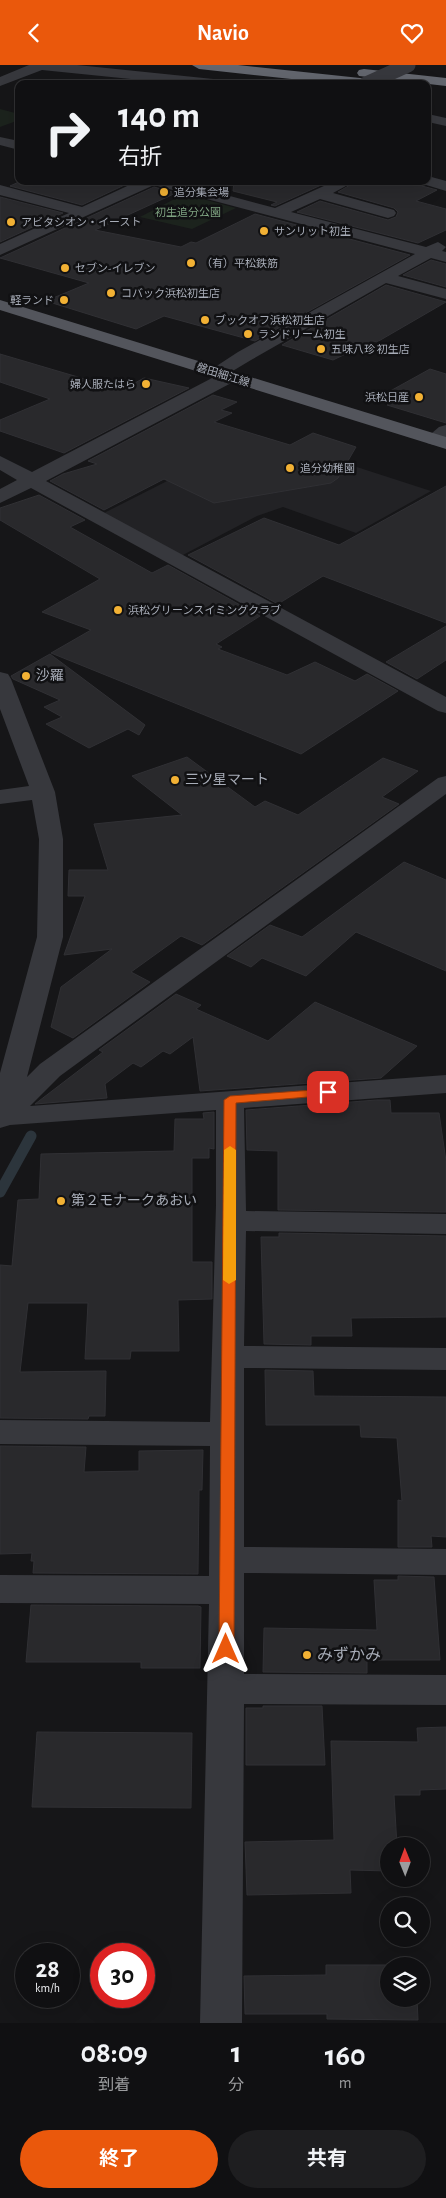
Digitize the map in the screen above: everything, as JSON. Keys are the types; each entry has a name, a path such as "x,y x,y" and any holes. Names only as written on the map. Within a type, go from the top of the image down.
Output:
{"highway":[{"path":"199,65 340,80"},
{"path":"280,65 426,80"},
{"path":"431,80 446,82"},
{"path":"431,89 446,91"}],"main road":[{"name":"磐田細江線","path":"0,305 223,375 442,438"}],"street":[{"path":"6,79 40,65 183,80"},
{"path":"375,80 408,65"},
{"path":"111,80 124,74"},
{"path":"431,105 446,107"},
{"path":"431,119 446,122"},
{"path":"0,141 15,145"},
{"path":"431,182 446,186"},
{"path":"0,250 142,185"},
{"path":"170,185 446,257"},
{"path":"276,213 339,185"},
{"path":"0,190 85,212"},
{"path":"318,195 388,213"},
{"path":"0,497 223,375 265,342 386,278 446,242"},
{"path":"386,278 446,294"},
{"path":"0,462 446,706"},
{"path":"1,1120 50,937 51,839 43,792 2,689"},
{"path":"1,1120 50,1070 446,783"},
{"path":"0,797 43,792"},
{"path":"1,1120 446,1083"},
{"path":"221,2023 226,1689 230,1100"},
{"path":"230,1221 446,1224"},
{"path":"228,1357 446,1359"},
{"path":"0,1432 227,1434"},
{"path":"0,1589 446,1562"},
{"path":"226,1689 446,1690"}],"shaded area":[{"path":"258,435 431,491 356,533 283,507 257,516 181,556 104,513"}],"green space":[{"path":"0,109 15,113 15,121 0,127"},
{"name":"初生追分公園","path":"184,194 236,208 192,229 140,217"}],"building":[{"path":"15,184 124,185 82,205 10,186"},
{"path":"234,185 321,185 275,206 271,205 277,202 233,191"},
{"path":"350,185 421,185 437,190 416,201 446,209 446,230 418,243 297,212 320,201 388,220 396,217 398,212 394,208 338,192"},
{"path":"154,187 176,193 95,230 181,247 191,242 196,243 255,214 410,255 255,341 164,316 136,329 46,301 89,283 0,258"},
{"path":"0,197 63,213 0,242"},
{"path":"431,260 446,264 446,287 403,275"},
{"path":"386,285 446,302 377,342 373,341 333,360 282,345"},
{"path":"0,354 122,390 144,378 189,388 64,453 0,431 0,420 50,399 0,382"},
{"name":"浜松日産","path":"430,369 446,374 446,423 387,405 399,399 383,395"},
{"path":"213,395 237,402 221,410 232,413 214,422 290,445 313,433 356,447 338,478 331,483 214,503 164,479 104,510 50,481 63,474 97,464 88,461"},
{"path":"446,486 446,623 323,576 278,604 188,555 264,518 339,545"},
{"path":"39,495 85,520 70,527 152,573 168,565 260,616 216,644 222,647 218,649 287,675 315,662 355,681 367,674 398,691 301,754 51,653 91,630 42,612 100,579 0,520 0,508"},
{"path":"446,626 446,660 417,679 386,662"},
{"path":"50,654 145,725 139,735 128,729 89,748 46,724 62,717 44,707 60,700 13,679 11,676"},
{"path":"187,757 255,807 265,801 298,815 383,758 418,771 382,797 399,804 202,945 181,936 131,972 150,982 73,1038 51,1027 61,987 112,949 64,955 85,896 68,896 69,870 108,870 94,824 182,815 132,776"},
{"path":"404,862 446,880 446,971 356,932 306,976 262,958 251,967 227,956 270,925 302,937"},
{"path":"176,994 201,1005 196,1009 268,1041 315,1002 417,1046 381,1078 200,1091 193,1037 170,1054 163,1051 141,1067 133,1063 105,1084 107,1098 35,1104 103,1052 99,1050"},
{"path":"390,1100 391,1113 439,1113 446,1161 446,1212 278,1210 278,1151 247,1150 246,1110"},
{"path":"214,1112 214,1149 209,1148 209,1158 192,1158 192,1262 212,1262 212,1299 178,1300 179,1351 131,1351 130,1359 85,1359 88,1303 28,1303 20,1372 106,1371 105,1416 89,1416 88,1419 0,1418 0,1265 12,1266 18,1200 39,1199 41,1154 174,1151 175,1119 204,1119 203,1113"},
{"path":"279,1233 446,1236 446,1317 351,1318 352,1336 311,1336 311,1345 264,1344 261,1237 279,1237"},
{"path":"265,1370 313,1371 314,1396 446,1397 446,1537 431,1536 432,1547 398,1547 398,1500 402,1501 397,1438 361,1437 360,1425 266,1425"},
{"path":"0,1446 86,1447 84,1472 139,1471 139,1451 203,1450 202,1490 199,1490 198,1574 33,1573 34,1561 31,1561 32,1553 0,1554"},
{"path":"398,1576 434,1577 440,1660 367,1660 367,1673 263,1672 264,1628 377,1630 374,1580 398,1580"},
{"path":"31,1605 201,1607 200,1668 141,1668 141,1662 26,1662"},
{"path":"263,1706 322,1706 325,1765 246,1765 246,1708 263,1708"},
{"path":"446,1727 446,1789 420,1790 420,1795 394,1795 396,1837 380,1837 380,1871 350,1870 351,1893 247,1895 245,1842 334,1840 331,1741 418,1742 417,1728"},
{"path":"37,1732 192,1733 191,1808 32,1807"},
{"path":"326,1965 380,1965 380,2007 417,2007 418,2020 327,2019 327,2014 245,2014 244,1976 326,1975"}],"waterway":[{"path":"0,1192 31,1136"}],"slow traffic":[{"path":"229,1280 230,1150"}],"place":[{"name":"追分集会場","path":"164,192"},
{"name":"アビタシオン・イースト","path":"11,222"},
{"name":"サンリット初生","path":"264,231"},
{"name":"（有）平松鉄筋","path":"191,263"},
{"name":"セブン-イレブン","path":"65,268"},
{"name":"コバック浜松初生店","path":"111,293"},
{"name":"軽ランド","path":"64,300"},
{"name":"ブックオフ浜松初生店","path":"205,320"},
{"name":"ランドリーム初生","path":"248,334"},
{"name":"五味八珍 初生店","path":"321,349"},
{"name":"婦人服たはら","path":"146,384"},
{"name":"浜松日産","path":"419,397"},
{"name":"追分幼稚園","path":"290,468"},
{"name":"浜松グリーンスイミングクラブ","path":"118,610"},
{"name":"沙羅","path":"26,676"},
{"name":"三ツ星マート","path":"175,780"},
{"name":"第２モナークあおい","path":"61,1201"},
{"name":"みずかみ","path":"307,1655"}],"route":[{"path":"226,1649 227,1389 231,1205 230,1100 328,1092"}]}
